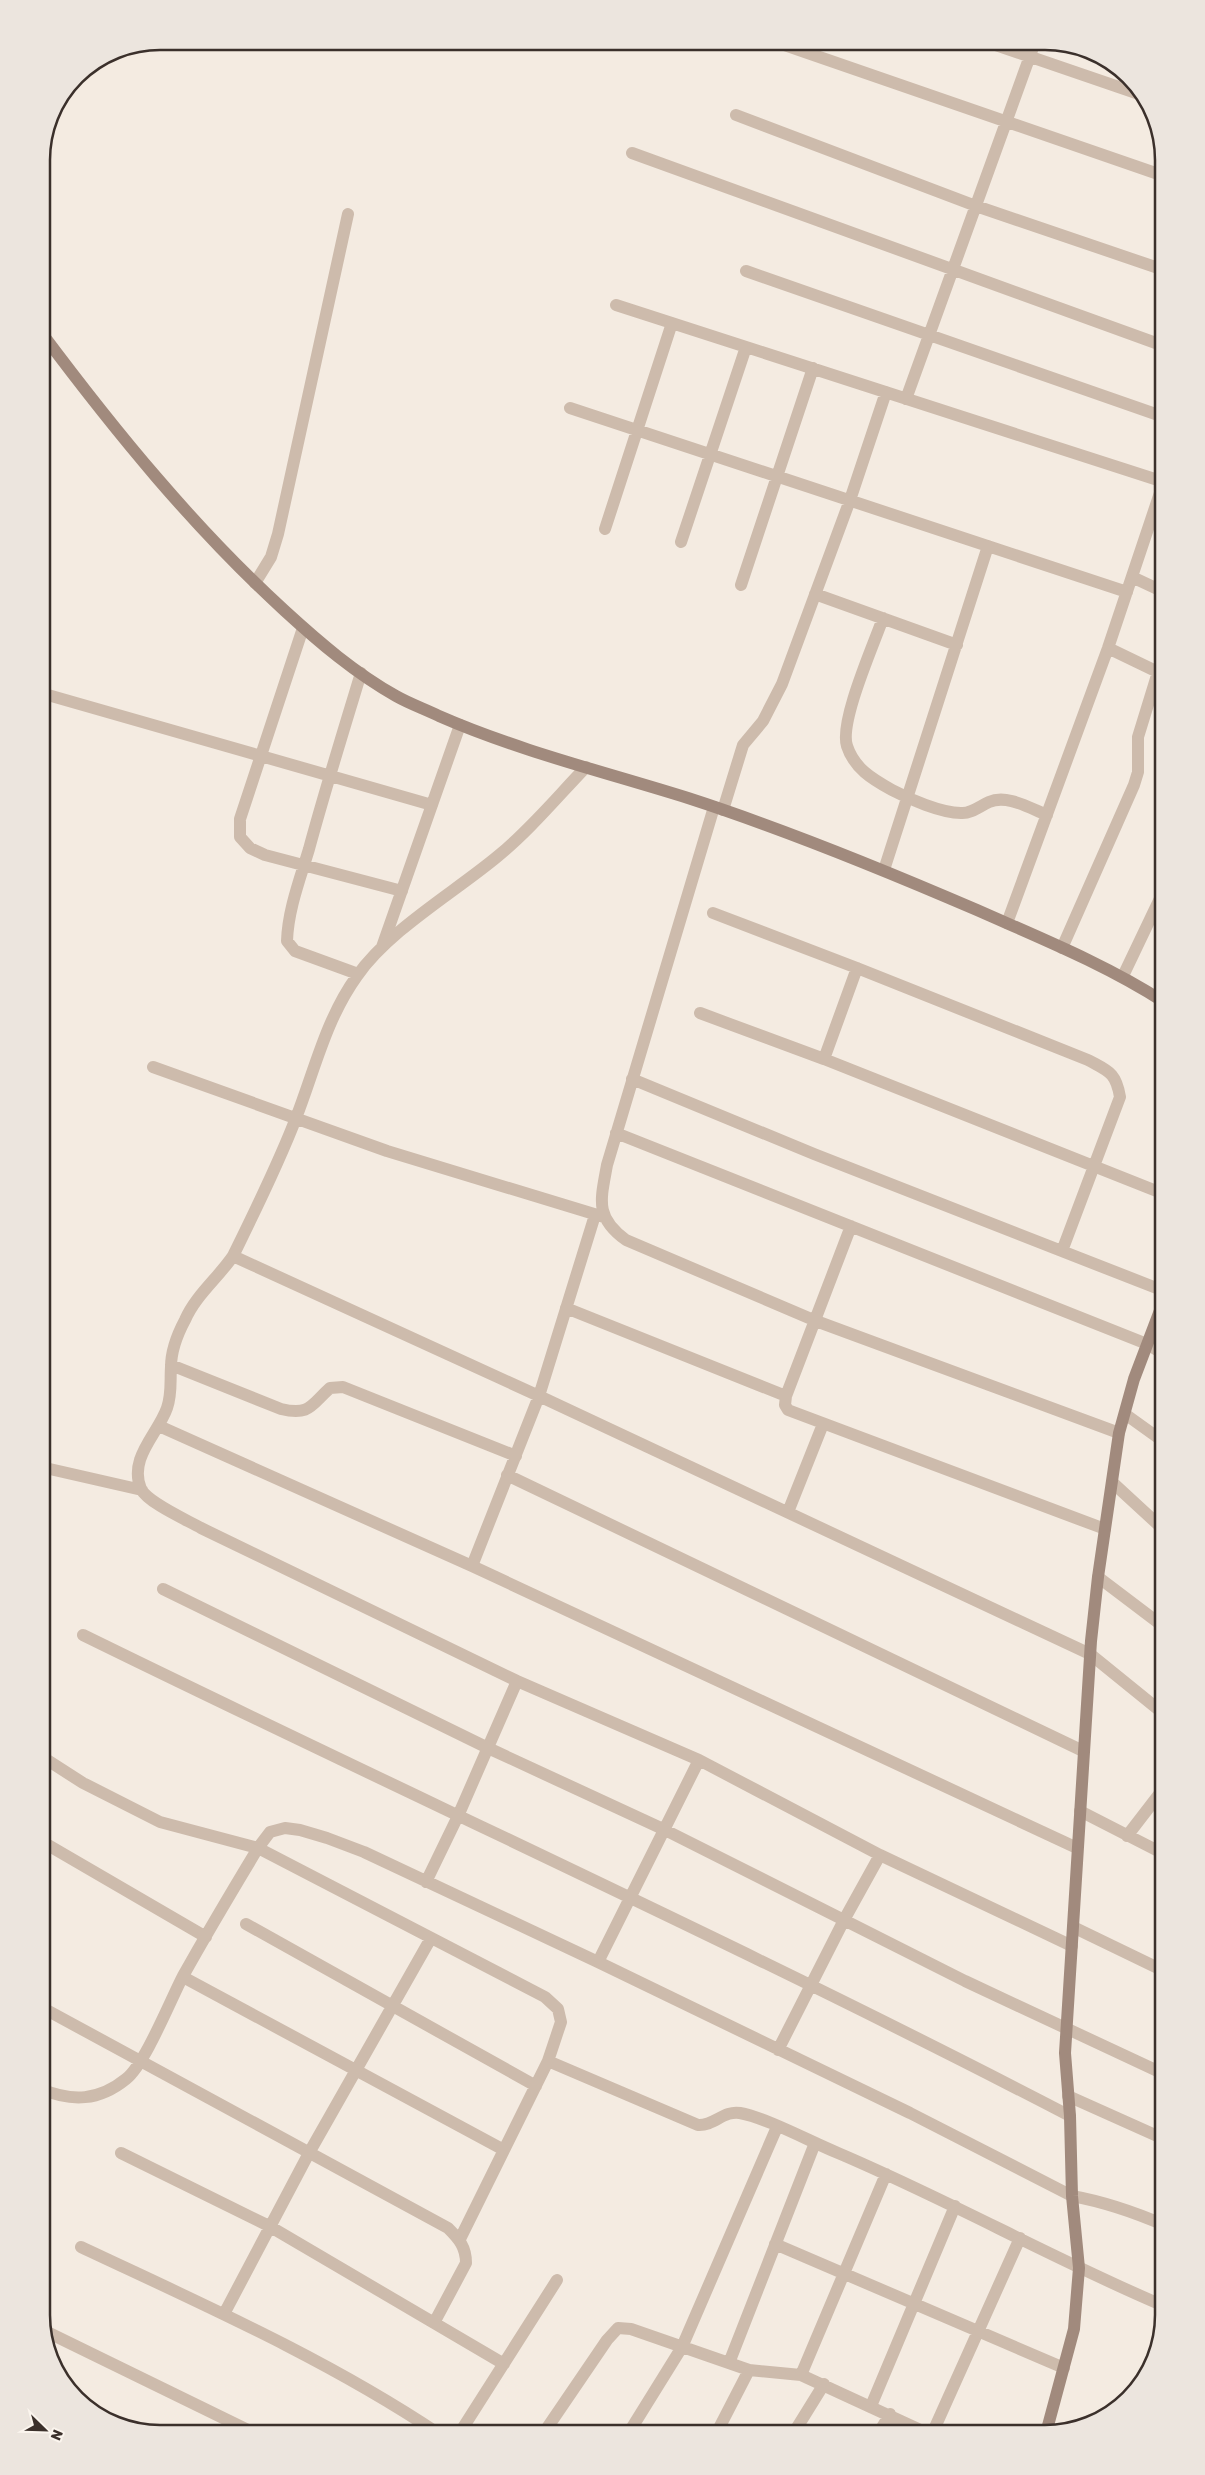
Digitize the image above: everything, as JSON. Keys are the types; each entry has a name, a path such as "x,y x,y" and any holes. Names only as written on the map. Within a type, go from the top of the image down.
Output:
{"main road":[{"path":"50,342 149,468 208,536 255,583 331,653 398,697 460,725 513,744 793,833 884,870 1062,948 1123,976 1155,996"},
{"path":"1049,2425 1074,2329 1079,2268 1072,2196 1070,2116 1065,2053 1090,1654 1098,1577 1119,1433 1155,1323"}],"street":[{"path":"796,50 1155,173"},
{"path":"1009,50 1131,92"},
{"path":"906,398 1008,122 1032,50"},
{"path":"736,115 976,206 1155,267"},
{"path":"632,154 1155,343"},
{"path":"255,583 271,557 278,534 348,214"},
{"path":"746,271 1155,414"},
{"path":"616,304 1155,479"},
{"path":"605,529 672,323"},
{"path":"681,542 746,347"},
{"path":"740,585 813,368"},
{"path":"472,1566 539,1396 566,1308 600,1216 601,1200 616,1133 719,808 743,745 771,707 850,500 886,392"},
{"path":"570,408 1127,592"},
{"path":"1007,924 1132,577 1155,527"},
{"path":"884,870 988,546"},
{"path":"1132,577 1155,588"},
{"path":"815,594 957,645"},
{"path":"883,618 854,697 846,744 852,758 864,773 908,798 963,814 990,801 1002,799 1047,815"},
{"path":"303,628 240,819 240,837 250,848 265,855 402,891"},
{"path":"1108,648 1155,671"},
{"path":"358,974 295,951 287,941 288,924 304,866 329,776 361,673"},
{"path":"1062,948 1134,785 1139,762 1138,737 1155,690"},
{"path":"50,696 432,805"},
{"path":"382,949 460,725"},
{"path":"142,1490 139,1465 144,1449 159,1426 171,1396 171,1365 178,1335 194,1302 220,1274 233,1256 296,1118 331,1019 358,974 382,949 414,921 501,854 586,767"},
{"path":"1123,976 1155,909"},
{"path":"713,913 1088,1060 1108,1071 1117,1081 1120,1097 1062,1251"},
{"path":"824,1059 857,968"},
{"path":"700,1013 824,1059 1155,1190"},
{"path":"153,1067 387,1151 600,1216 626,1240 816,1321 1119,1433"},
{"path":"632,1079 822,1158 1155,1287"},
{"path":"616,1133 1155,1349"},
{"path":"852,1226 786,1396 785,1405 788,1410 1105,1529"},
{"path":"233,1256 539,1396 1090,1654 1155,1707"},
{"path":"566,1308 786,1396"},
{"path":"171,1365 281,1410 296,1413 306,1411 330,1388 343,1388 516,1456"},
{"path":"1125,1414 1155,1436"},
{"path":"788,1512 823,1424"},
{"path":"159,1426 472,1566 1077,1848"},
{"path":"50,1469 142,1490 152,1500 202,1528 517,1681 699,1760 880,1855 1072,1946"},
{"path":"507,1475 1083,1751"},
{"path":"1113,1483 1155,1522"},
{"path":"1098,1577 1155,1620"},
{"path":"163,1589 488,1748 663,1830 1066,2029 1155,2070"},
{"path":"82,1635 631,1897 809,1986 937,2046 1070,2116"},
{"path":"426,1882 458,1816 517,1681"},
{"path":"598,1962 699,1760"},
{"path":"50,1762 83,1782 160,1822 258,1848 545,1997 558,2009 561,2022 548,2061 460,2240"},
{"path":"1128,1836 1155,1800"},
{"path":"1080,1811 1155,1850"},
{"path":"50,2092 70,2098 84,2098 105,2091 127,2078 140,2061 183,1977 258,1848 270,1832 285,1828 300,1830 364,1852 598,1962 1072,2196 1101,2201 1155,2221"},
{"path":"50,1846 206,1937"},
{"path":"778,2050 809,1986 880,1855"},
{"path":"246,1924 536,2086"},
{"path":"1072,1927 1155,1967"},
{"path":"224,2314 309,2153 431,1938"},
{"path":"183,1977 504,2150"},
{"path":"50,2012 448,2228 460,2240 466,2252 466,2263 434,2323"},
{"path":"548,2061 698,2125 706,2125 731,2112 742,2113 886,2174 1079,2268 1155,2302"},
{"path":"1068,2096 1155,2136"},
{"path":"634,2425 682,2348 777,2127"},
{"path":"729,2363 815,2143"},
{"path":"121,2153 269,2226 504,2364"},
{"path":"801,2375 886,2174"},
{"path":"871,2406 955,2206"},
{"path":"934,2425 1020,2238"},
{"path":"775,2244 1064,2368"},
{"path":"81,2246 224,2314 336,2372 402,2409 426,2425"},
{"path":"465,2425 557,2280"},
{"path":"549,2425 607,2340 618,2328 631,2329 749,2370 801,2375 912,2425"},
{"path":"52,2335 237,2425"},
{"path":"721,2425 749,2370"},
{"path":"799,2425 824,2384"},
{"path":"883,2425 890,2414"}]}
